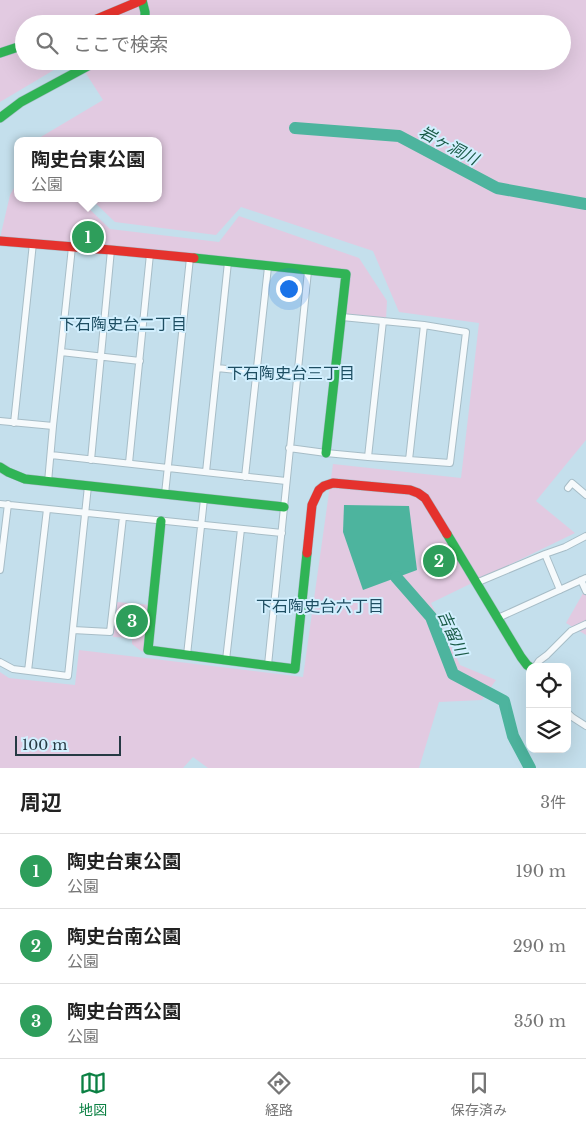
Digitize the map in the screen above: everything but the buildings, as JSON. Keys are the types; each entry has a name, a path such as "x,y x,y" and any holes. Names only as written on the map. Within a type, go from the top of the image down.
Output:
{"street":[{"path":"106,15 142,0 145,15"},
{"path":"0,53 15,48"},
{"path":"0,118 22,101 80,70"},
{"path":"0,241 111,250 346,274 326,453"},
{"path":"14,423 33,244"},
{"path":"48,482 72,247"},
{"path":"90,460 111,250"},
{"path":"128,463 150,254"},
{"path":"165,494 190,258"},
{"path":"206,472 228,262"},
{"path":"245,476 268,267"},
{"path":"268,665 308,271"},
{"path":"289,448 368,457 450,463 466,332 424,325 342,317"},
{"path":"368,457 383,321"},
{"path":"409,460 424,325"},
{"path":"61,352 140,361"},
{"path":"217,368 297,376"},
{"path":"0,421 53,426"},
{"path":"51,455 286,481"},
{"path":"0,467 25,479 284,507"},
{"path":"161,521 148,650 295,669 312,505 317,492 323,485 333,483 410,490 425,498 526,664"},
{"path":"568,488 572,483 586,495"},
{"path":"0,662 13,669 68,676 88,486"},
{"path":"187,654 204,499"},
{"path":"0,504 282,533"},
{"path":"0,570 8,504"},
{"path":"28,671 47,509"},
{"path":"73,630 110,632 123,517"},
{"path":"226,660 241,529"},
{"path":"476,583 565,547 586,536"},
{"path":"545,554 560,590"},
{"path":"498,618 584,579 586,591"},
{"path":"538,663 571,631 586,624"},
{"path":"571,716 586,726"}],"shaded area":[{"path":"0,0 586,0 586,440 536,501 575,533 431,603 460,665 496,680 482,700 439,702 419,768 208,768 193,757 183,768 0,768 0,672 9,678 75,685 79,650 303,677 333,464 461,478 479,323 399,312 373,251 241,207 216,235 115,222 94,202 162,202 162,137 41,137 103,100 84,70 571,70 571,15 15,15 15,70 54,70 0,102"},
{"path":"14,188 14,202 82,202 110,229 219,242 239,216 359,258 387,301 386,319 345,315 349,272 0,238 10,195"},
{"path":"344,505 409,506 417,570 363,590 343,532"},
{"path":"586,588 586,635 566,623"},
{"path":"117,602 150,605 146,652 141,651 132,644 132,638 113,637"}],"waterway":[{"name":"岩ヶ洞川","path":"295,128 399,136 497,188 586,204"},
{"name":"吉留川","path":"396,577 431,617 453,674 504,701 513,736 530,768"}],"traffic: fast":[{"path":"142,0 145,15"},
{"path":"0,53 15,48"},
{"path":"0,118 21,102 80,70"},
{"path":"194,258 346,274 326,453"},
{"path":"0,467 25,479 284,507"},
{"path":"161,521 148,650 295,669 307,553"},
{"path":"447,534 526,664"}],"traffic: jam":[{"path":"106,15 142,0"},
{"path":"0,241 194,258"},
{"path":"307,553 312,505 319,490 333,483 410,490 418,493 425,498 447,534"}],"place":[{"name":"陶史台東公園","path":"88,237"},
{"name":"陶史台南公園","path":"439,561"},
{"name":"陶史台西公園","path":"132,621"}],"district":[{"name":"下石陶史台二丁目","path":"123,324"},
{"name":"下石陶史台三丁目","path":"291,373"},
{"name":"下石陶史台六丁目","path":"320,606"}]}
